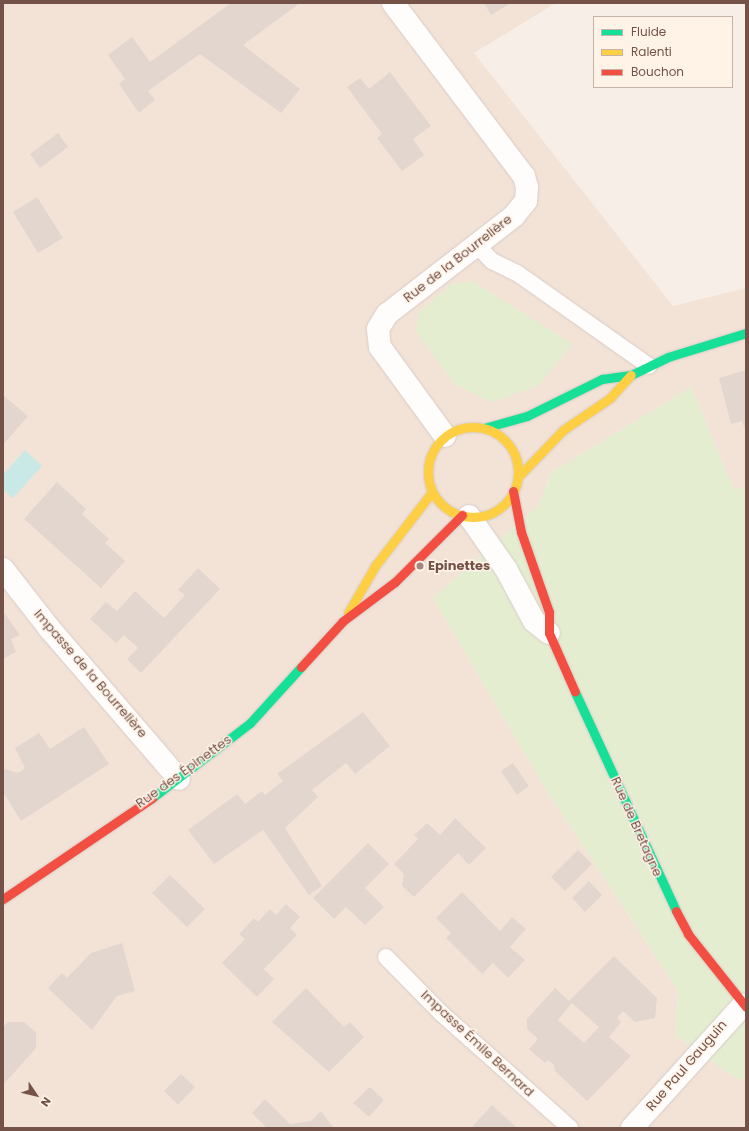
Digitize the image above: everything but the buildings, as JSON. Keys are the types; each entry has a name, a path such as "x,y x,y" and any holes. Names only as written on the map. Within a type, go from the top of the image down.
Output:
{"street":[{"name":"Rue de la Bourrelière","path":"393,3 524,176 526,201 514,216 387,314 378,329 380,347 445,436"},
{"path":"631,375 610,398 563,430 518,477 513,492 495,511 465,516 445,507 432,492 428,468 430,456 445,436 457,429 484,428 527,416 602,379 631,375 649,366 746,333"},
{"path":"484,428 510,446 518,477"},
{"name":"Rue des Épinettes","path":"3,899 179,778 250,723 343,620 375,566 432,492"},
{"name":"Rue de Bretagne","path":"513,492 521,532 549,612 549,633 671,904 688,934 745,1006"},
{"name":"Rue des Épinettes","path":"343,620 395,582 465,516"},
{"name":"Rue de Bretagne","path":"465,516 506,569 534,621 549,633"},
{"name":"Impasse de la Bourrelière","path":"3,569 49,628 179,778"},
{"name":"Rue Paul Gauguin","path":"632,1128 745,1006"}],"lane":[{"path":"477,246 492,261 517,273 649,366"},
{"name":"Impasse Émile Bernard","path":"386,958 441,1013 570,1128"}],"shaded area":[{"path":"3,3 556,3 474,53 673,306 746,288 746,486 734,491 691,387 552,472 538,506 433,598 545,788 678,990 676,1036 737,1079 746,1079 746,1128 3,1128"}],"green space":[{"path":"472,281 573,344 538,386 492,402 454,384 416,331 419,312 450,285"},
{"path":"691,387 734,490 746,486 746,1079 737,1079 676,1036 678,990 545,788 433,598 538,506 552,472"}],"water":[{"path":"25,450 42,466 13,498 3,490 3,475"}],"traffic: fast":[{"path":"484,428 527,416 602,379 631,375 668,357 746,333"},
{"path":"152,798 250,723 301,667"},
{"path":"575,692 676,911"}],"traffic: slow":[{"path":"518,477 563,430 610,398 631,375"},
{"path":"473,427 490,430 505,440 515,455 518,472 515,489 505,504 490,514 473,517 456,514 441,504 431,489 428,472 431,455 441,440 456,430 473,427"},
{"path":"348,613 375,566 432,492"}],"traffic: jam":[{"path":"513,491 521,532 549,612 549,633 575,692"},
{"path":"301,667 343,621 395,582 462,515"},
{"path":"3,899 152,798"},
{"path":"676,911 688,934 746,1007"}],"place":[{"name":"Epinettes","path":"420,566"}]}
